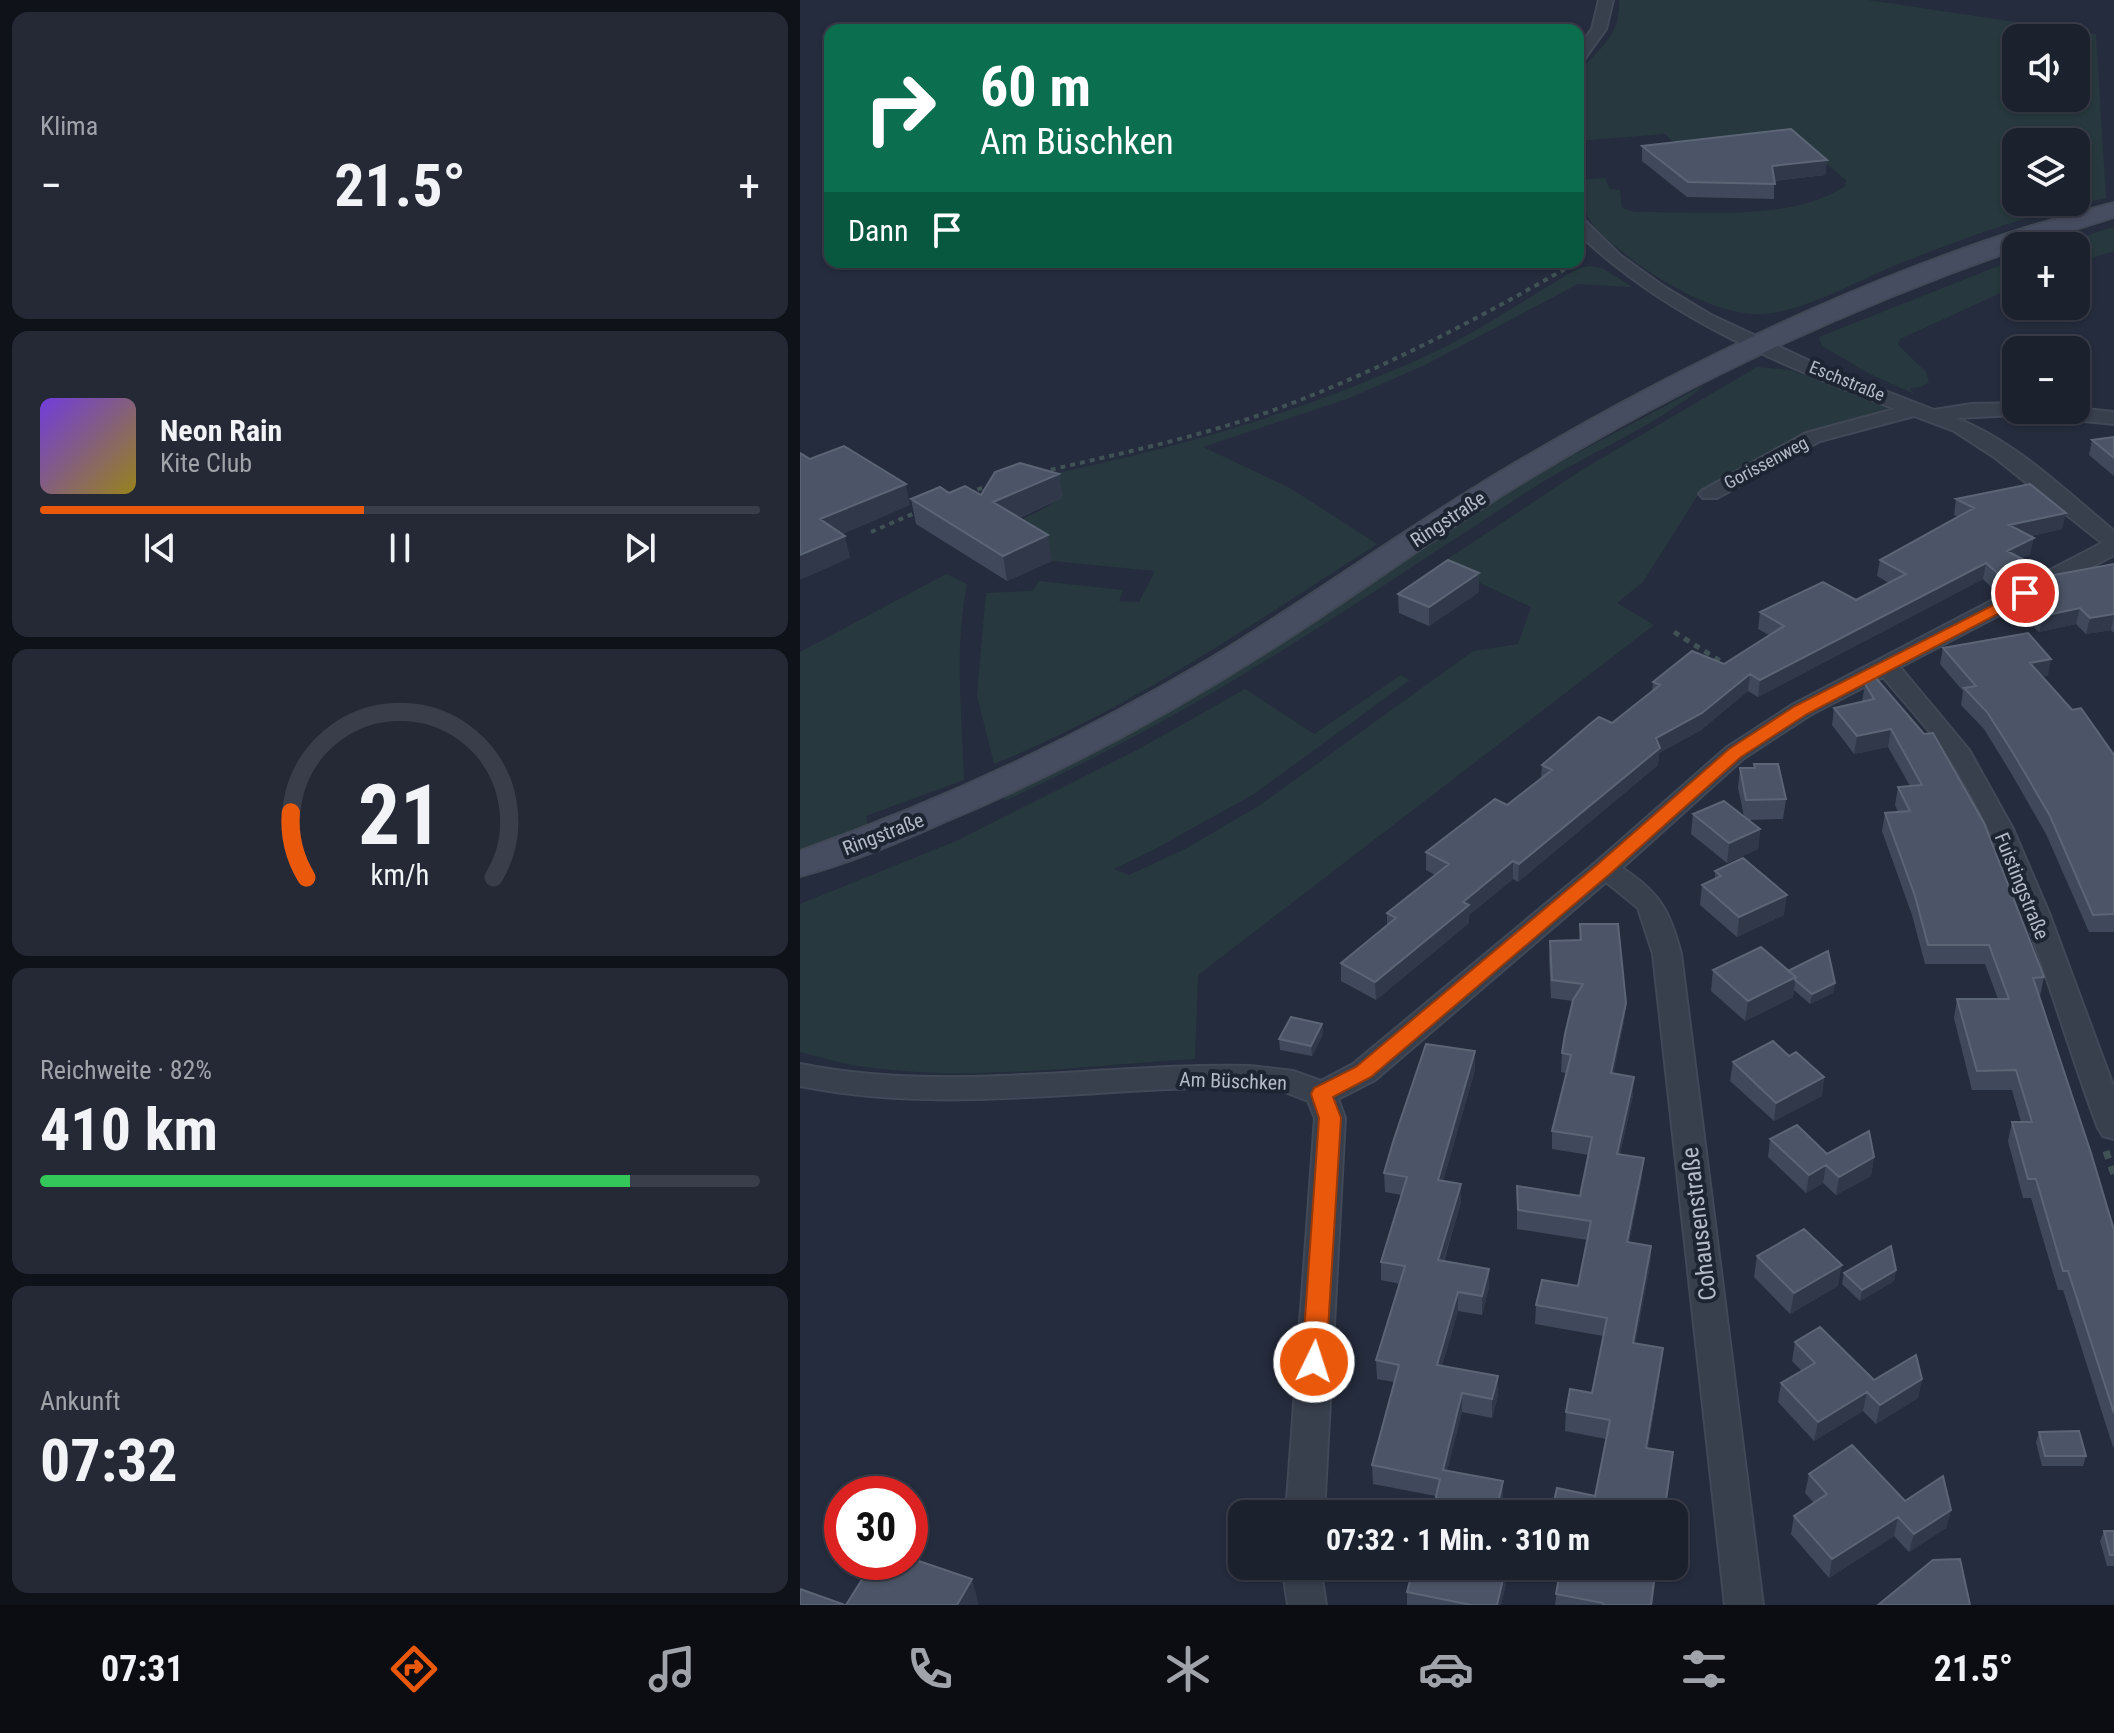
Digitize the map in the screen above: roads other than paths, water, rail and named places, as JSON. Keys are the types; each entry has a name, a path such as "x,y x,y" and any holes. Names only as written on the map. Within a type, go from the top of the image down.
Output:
{"main road":[{"name":"Ringstraße","path":"800,864 978,796 1121,724 1223,665 1531,466 1759,345 1971,255 2114,210"}],"street":[{"path":"1584,50 1599,29 1607,9 1606,0"},
{"name":"Eschstraße","path":"1584,230 1608,254 1646,283 1759,345 1985,441 2026,469 2114,544"},
{"name":"Gorissenweg","path":"1710,494 1813,437 1924,413 2002,409"},
{"path":"2090,416 2114,418"},
{"path":"1306,1500 1330,1118 1321,1094 1364,1072 1605,869 1735,753 1801,710 2114,544"},
{"name":"Fuistingstraße","path":"1887,667 1950,741 1979,785 2016,862 2102,1068 2109,1138"},
{"name":"Cohausenstraße","path":"1605,869 1645,896 1658,915 1667,954 1744,1605"},
{"name":"Am Büschken","path":"800,1075 883,1090 960,1091 1140,1079 1250,1079 1293,1081 1321,1094"},
{"path":"1303,1580 1307,1605"}]}
